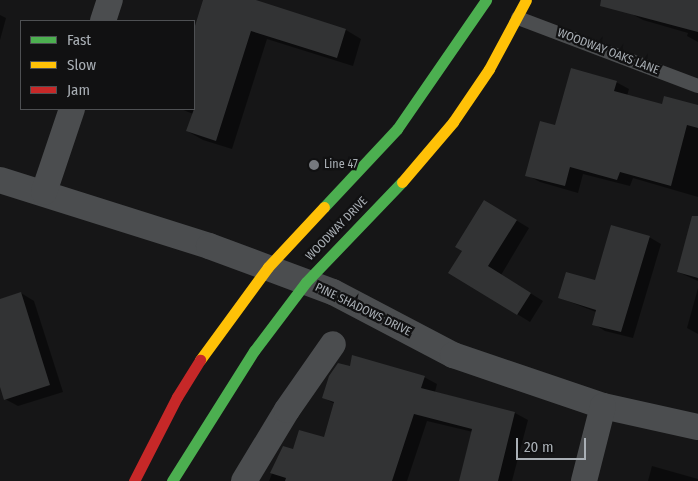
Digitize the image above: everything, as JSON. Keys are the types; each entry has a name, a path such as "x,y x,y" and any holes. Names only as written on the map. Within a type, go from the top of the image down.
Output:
{"main road":[{"name":"WOODWAY DRIVE","path":"134,481 177,397 206,351 268,267 397,129 486,0"},
{"name":"WOODWAY DRIVE","path":"172,481 254,351 305,275 405,178 453,122 518,18 526,0"},
{"path":"360,183 363,164"}],"street":[{"path":"103,20 110,0"},
{"path":"44,192 72,110"},
{"name":"PINE SHADOWS DRIVE","path":"0,180 44,192 268,267 305,275 453,356 603,406 698,428"},
{"path":"244,481 287,410 333,344"},
{"path":"584,481 603,406"}],"lane":[{"name":"WOODWAY OAKS LANE","path":"518,18 698,86"}],"building":[{"path":"203,0 256,0 346,29 337,58 251,31 216,141 186,131 195,110 195,26"},
{"path":"601,0 698,0 698,32 600,6"},
{"path":"571,68 617,81 614,91 662,104 664,96 698,105 698,128 687,125 671,186 620,172 617,180 570,167 565,186 525,176 540,121 555,125"},
{"path":"484,200 517,220 488,266 531,293 517,315 448,273 462,251 455,247"},
{"path":"692,216 698,216 698,278 677,272"},
{"path":"611,225 650,236 621,332 592,325 596,310 558,298 566,272 595,280"},
{"path":"21,292 50,385 4,400 0,387 0,299"},
{"path":"352,355 425,376 421,388 515,412 498,481 459,481 472,429 414,414 392,481 285,481 286,478 270,473 283,446 293,449 299,430 324,437 334,402 322,398 329,376 338,363 350,366"}],"traffic: fast":[{"path":"324,207 397,129 486,0"},
{"path":"172,481 254,351 306,282 402,182"}],"traffic: slow":[{"path":"402,182 453,122 489,69 526,0"},
{"path":"200,360 268,267 324,207"}],"traffic: jam":[{"path":"134,481 177,397 200,360"}],"place":[{"name":"Line 47","path":"314,165"}]}
